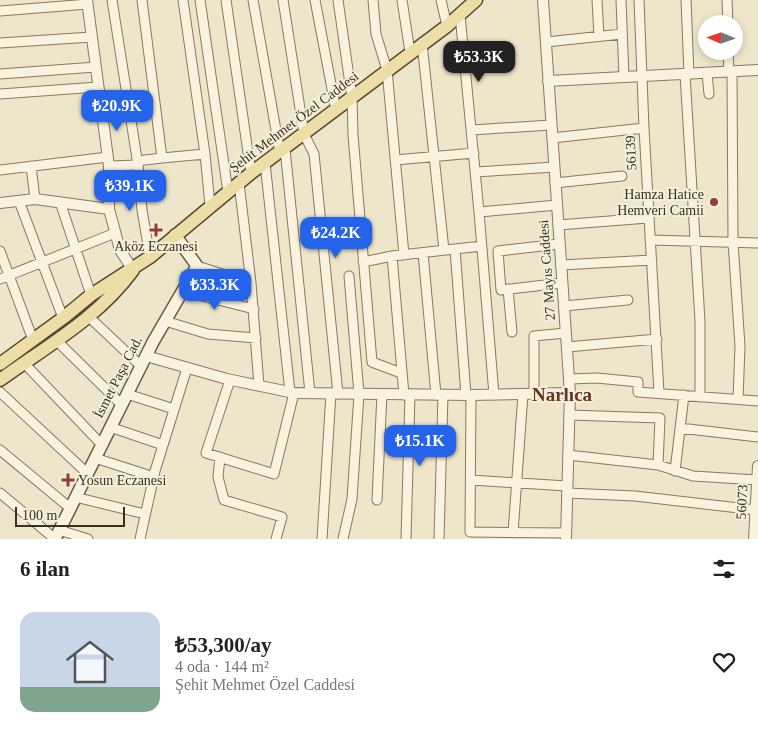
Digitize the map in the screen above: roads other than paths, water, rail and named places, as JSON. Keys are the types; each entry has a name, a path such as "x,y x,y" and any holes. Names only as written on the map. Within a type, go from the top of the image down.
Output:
{"main road":[{"name":"Şehit Mehmet Özel Caddesi","path":"133,270 210,205 410,52 447,26 476,0"},
{"path":"175,235 196,266"},
{"name":"İsmet Paşa Cad.","path":"56,536 143,361 196,266"},
{"path":"1,359 64,318 117,276 133,270"},
{"path":"0,380 57,341 88,316 117,292 133,270"}],"street":[{"path":"112,0 138,163 142,210 150,257"},
{"path":"142,0 162,158"},
{"path":"183,0 205,154 210,205"},
{"path":"200,0 228,192"},
{"path":"226,0 251,173"},
{"path":"253,0 283,151 310,393"},
{"path":"283,0 304,134 314,154 334,393 322,539"},
{"path":"315,0 336,110"},
{"path":"338,0 352,98 372,362 401,373"},
{"path":"373,0 376,34 387,70 404,255"},
{"path":"402,0 410,52"},
{"path":"441,0 447,26"},
{"name":"27 Mayıs Caddesi","path":"543,0 570,393 566,536"},
{"path":"597,0 599,36"},
{"path":"621,0 624,77"},
{"name":"56139","path":"639,0 648,218 658,339 659,393"},
{"path":"686,0 687,74 700,321 700,396"},
{"path":"727,0 728,15"},
{"path":"0,11 87,2 109,162 109,209 120,250 133,270"},
{"path":"460,15 476,172 494,395"},
{"path":"546,42 622,34"},
{"path":"0,43 92,37"},
{"path":"422,43 436,157 444,250"},
{"path":"729,60 733,242 740,346 738,399"},
{"path":"0,74 96,67"},
{"path":"548,81 758,70"},
{"path":"707,73 709,94"},
{"path":"0,94 98,87"},
{"path":"472,130 551,125"},
{"path":"552,138 644,128"},
{"path":"395,160 474,153"},
{"path":"0,170 32,166 109,162 138,163 162,158 205,154"},
{"path":"230,380 206,453 274,474 292,392 266,163"},
{"path":"32,166 35,199"},
{"path":"476,172 554,167"},
{"path":"555,183 622,176"},
{"path":"239,183 252,283 259,386"},
{"path":"0,203 35,199 109,209"},
{"path":"19,201 64,318"},
{"path":"60,202 91,295"},
{"path":"479,212 557,205"},
{"path":"558,225 648,218"},
{"path":"4,277 115,233"},
{"path":"650,240 758,243"},
{"path":"559,244 498,250 501,290 562,283"},
{"path":"363,262 392,256 482,246"},
{"path":"455,249 469,395 470,532 566,536"},
{"path":"0,252 4,277 32,340"},
{"path":"422,253 440,395 439,539"},
{"path":"392,256 401,373 407,395 406,539"},
{"path":"561,265 652,260"},
{"path":"196,266 252,283"},
{"path":"343,539 352,499 359,394 350,276"},
{"path":"508,289 512,332"},
{"path":"182,291 254,309"},
{"path":"564,306 628,300"},
{"path":"88,316 143,361 187,368 230,380 292,392 407,395 570,393"},
{"path":"165,321 208,334 256,338"},
{"path":"534,394 534,336 566,333"},
{"path":"567,347 658,339"},
{"path":"57,341 124,399 174,408"},
{"path":"24,363 101,444"},
{"path":"140,539 163,445 187,368"},
{"path":"569,379 597,378 638,382 638,392 758,400"},
{"path":"0,392 87,473"},
{"path":"377,500 382,394"},
{"path":"513,533 523,394"},
{"path":"675,470 684,395"},
{"path":"569,415 660,418 658,465"},
{"path":"110,427 163,445"},
{"path":"680,428 758,437"},
{"path":"0,450 70,508"},
{"path":"568,455 658,465 693,476 757,480"},
{"path":"94,458 154,478"},
{"path":"220,458 218,477 224,500 282,517 276,539"},
{"name":"56073","path":"756,534 758,466"},
{"path":"471,480 516,483 756,510"},
{"path":"0,493 56,536 88,539"},
{"path":"75,497 145,514"}],"place":[{"name":"Hamza Hatice Hemveri Camii","path":"714,202"},
{"name":"Aköz Eczanesi","path":"156,230"},
{"name":"Yosun Eczanesi","path":"68,480"}],"district":[{"name":"Narlıca","path":"562,394"}]}
